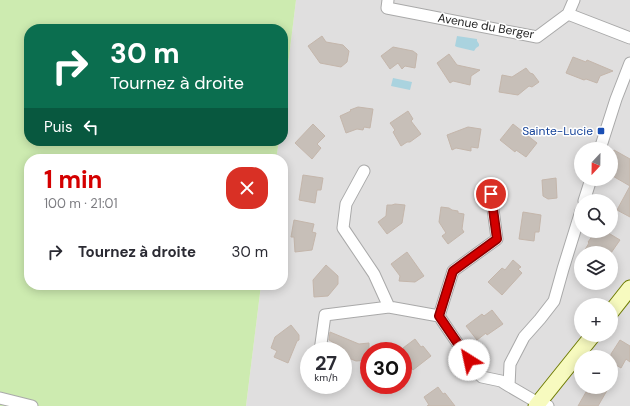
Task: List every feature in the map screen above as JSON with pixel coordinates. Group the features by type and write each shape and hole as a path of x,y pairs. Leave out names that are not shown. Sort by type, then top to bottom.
{"street":[{"name":"Avenue du Berger","path":"388,0 387,8 537,37 568,14"},
{"path":"574,0 568,14 630,38"},
{"path":"602,142 616,99 630,63"},
{"path":"364,171 346,204 343,228 374,274 389,307"},
{"path":"439,316 453,271 497,239 491,194"},
{"path":"509,386 510,364 524,336 554,301 574,234"},
{"path":"618,303 630,288"},
{"path":"321,342 325,315 389,307 439,316 477,372 482,377 501,381 541,405 588,342"},
{"path":"0,398 32,406"}],"shaded area":[{"path":"296,0 630,0 630,406 246,406 260,290 288,290 288,154 277,154 278,146 288,146 288,65"}],"green space":[{"path":"0,0 296,0 288,65 288,24 24,24 24,146 278,146 277,154 24,154 24,290 260,290 246,406 0,406"}],"water":[{"path":"457,36 477,39 479,46 474,51 457,47 455,46"},
{"path":"393,78 412,82 410,90 391,86"}],"building":[{"path":"322,36 326,42 343,45 349,51 347,62 341,67 320,63 308,46"},
{"path":"393,47 413,51 417,54 415,68 405,66 402,69 398,63 390,69 381,56"},
{"path":"449,54 457,65 480,70 471,76 470,85 453,81 450,83 437,63"},
{"path":"573,57 586,62 587,60 613,71 600,76 597,83 586,79 584,80 566,73"},
{"path":"526,68 539,82 532,87 529,86 518,95 499,92 502,75 512,77"},
{"path":"358,107 373,109 370,128 364,127 363,130 357,129 346,133 340,116"},
{"path":"408,111 413,119 411,121 421,134 410,142 407,142 401,146 393,132 395,130 390,123"},
{"path":"313,124 325,136 317,144 321,148 312,159 295,143"},
{"path":"513,124 537,143 526,157 516,150 515,152 500,140"},
{"path":"468,127 481,129 478,148 471,147 471,151 456,148 452,150 447,135"},
{"path":"618,152 630,159 630,186 618,179"},
{"path":"303,175 323,178 321,190 317,190 315,203 299,200"},
{"path":"556,178 557,198 548,199 543,196 542,180"},
{"path":"630,186 630,217 618,211"},
{"path":"387,205 405,205 402,223 387,234 378,222 386,216"},
{"path":"441,207 449,208 458,211 458,213 464,214 462,229 464,232 448,244 442,236 446,233 439,222"},
{"path":"523,212 541,215 539,232 535,232 534,241 519,239"},
{"path":"294,220 314,224 312,232 316,233 312,250 295,252 294,237 291,237"},
{"path":"591,238 617,238 620,240 616,246 587,246"},
{"path":"407,252 424,276 415,282 399,281 400,276 391,264"},
{"path":"513,260 521,267 518,269 522,273 502,295 488,282 502,268 505,270"},
{"path":"326,265 338,276 338,284 328,296 314,297 313,280"},
{"path":"492,310 503,324 487,335 486,333 477,340 466,326 482,314 484,316"},
{"path":"291,325 299,335 299,340 297,341 288,363 274,357 277,351 271,348 275,337"},
{"path":"330,332 360,344 360,361 352,359 352,342 332,342 329,340"},
{"path":"415,339 431,356 413,370 412,342"},
{"path":"620,340 630,346 630,362 626,359 621,368 618,366 618,350 614,350"},
{"path":"438,387 443,394 445,393 455,406 427,406 429,405 424,397"},
{"path":"585,394 605,394 598,406 578,406"}],"place":[{"name":"Sainte-Lucie","path":"601,131"}],"route":[{"path":"469,360 439,316 453,271 497,239 491,194"}]}
